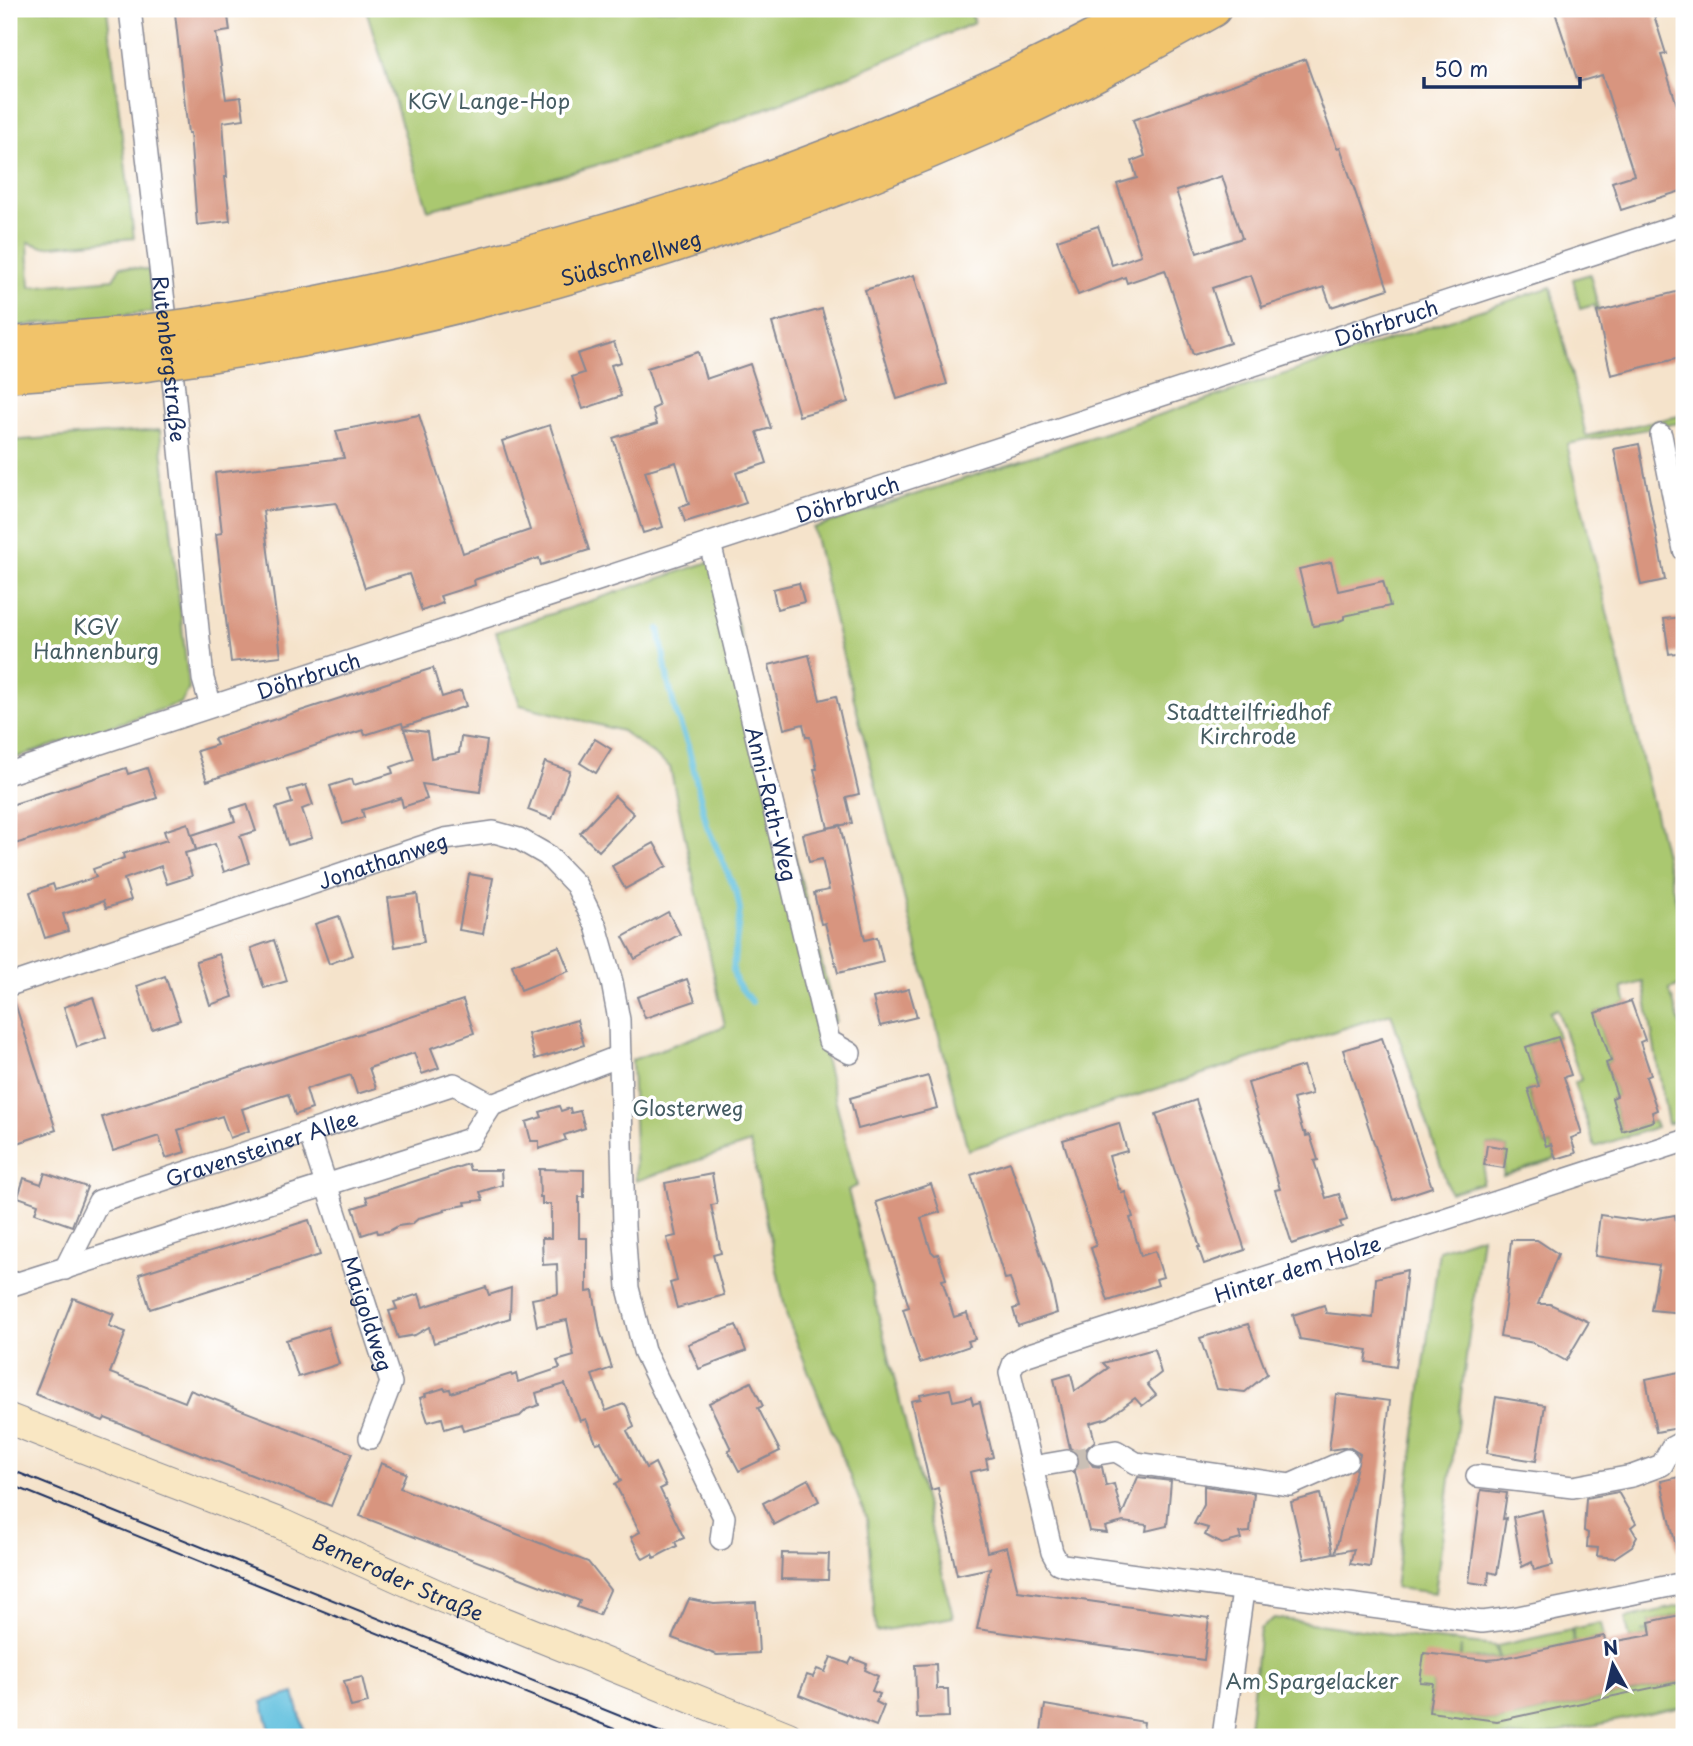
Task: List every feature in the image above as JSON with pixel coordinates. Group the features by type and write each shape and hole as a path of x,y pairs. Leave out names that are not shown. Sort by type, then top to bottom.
{"highway":[{"name":"Südschnellweg","path":"202,340 342,299 459,272 635,223 743,188 855,146 967,99 1147,9"},
{"name":"Südschnellweg","path":"9,374 133,349 202,340 347,331 468,303 645,255 753,218 989,125 1074,84 1213,9"},
{"name":"Südschnellweg","path":"9,345 133,349"}],"main road":[{"name":"Bemeroder Straße","path":"9,1419 281,1524 444,1598 788,1737"}],"street":[{"name":"Rutenbergstraße","path":"130,9 173,380 202,670 211,706"},
{"name":"Döhrbruch","path":"9,773 1684,224"},
{"path":"1661,435 1681,515 1684,550"},
{"name":"Anni-Rath-Weg","path":"710,544 829,1041 850,1053"},
{"name":"Jonathanweg","path":"9,985 445,839 494,832 519,839 547,855 576,885 596,926 612,982 619,1020 620,1056"},
{"path":"9,1286 470,1139 492,1105 620,1056 628,1288 644,1351 724,1517 721,1539"},
{"name":"Gravensteiner Allee","path":"65,1269 99,1201 454,1084 492,1105"},
{"name":"Maigoldweg","path":"309,1132 391,1383 370,1438"},
{"name":"Hinter dem Holze","path":"1684,1141 1020,1358 1014,1362 1010,1374 1052,1552 1063,1566 1482,1622 1684,1583"},
{"path":"1477,1476 1573,1487 1632,1476 1662,1465 1671,1448 1684,1441"},
{"path":"1098,1454 1116,1451 1136,1463 1290,1485 1347,1460"},
{"path":"1032,1467 1067,1461"},
{"path":"1223,1737 1243,1591"}],"green space":[{"path":"9,9 107,9 134,238 43,247 28,242 30,287 113,279 121,266 149,270 153,312 9,327"},
{"name":"KGV Lange-Hop","path":"366,9 970,9 974,23 809,92 673,142 534,183 428,210"},
{"path":"1590,274 1599,312 1594,305 1580,309 1573,279"},
{"name":"Stadtteilfriedhof Kirchrode","path":"1551,287 1586,436 1684,415 1684,422 1567,444 1684,935 1684,984 1669,989 1684,1036 1680,1039 1684,1051 1684,1119 1668,1124 1643,982 1622,988 1627,1003 1595,1013 1611,1061 1606,1063 1617,1096 1612,1098 1622,1131 1654,1121 1657,1127 1595,1147 1574,1083 1581,1080 1557,1009 1550,1012 1558,1037 1526,1047 1539,1086 1528,1090 1546,1146 1551,1144 1556,1159 1503,1176 1507,1148 1488,1145 1482,1183 1450,1193 1391,1013 968,1150 813,528"},
{"name":"KGV Hahnenburg","path":"160,430 189,689 181,703 9,760 9,441"},
{"name":"Glosterweg","path":"721,558 836,1021 817,1026 857,1186 848,1190 953,1617 876,1632 867,1520 787,1317 750,1143 636,1181 632,1060 725,1026 670,767 622,731 520,705 496,632"},
{"path":"1482,1236 1435,1593 1395,1588 1439,1250"},
{"path":"1684,1605 1684,1614 1649,1622 1650,1630 1641,1632 1651,1631 1651,1635 1630,1639 1625,1618"},
{"name":"Am Spargelacker","path":"1274,1618 1496,1646 1499,1659 1461,1658 1461,1647 1460,1657 1433,1683 1429,1712 1497,1721 1684,1681 1684,1707 1536,1737 1248,1737 1260,1629"},
{"path":"1601,1623 1604,1636 1575,1643 1572,1629"},
{"path":"1571,1630 1574,1643 1500,1659 1497,1646"}],"water":[{"path":"294,1693 306,1737 272,1737 262,1702"}],"building":[{"path":"227,9 230,31 216,33 226,99 241,97 244,119 223,122 230,221 197,225 190,133 175,13"},
{"path":"1554,9 1652,9 1666,54 1661,55 1684,127 1684,190 1621,210 1612,182 1634,175 1602,75 1578,82"},
{"path":"1305,59 1337,148 1340,147 1388,289 1331,307 1324,287 1262,307 1251,275 1212,288 1230,343 1193,355 1165,270 1127,283 1125,277 1078,295 1057,240 1098,226 1112,265 1141,255 1117,184 1137,178 1132,161 1145,156 1133,120","holes":["1222,176 1242,238 1197,253 1176,191"]},
{"path":"914,275 947,384 897,399 865,290"},
{"path":"1684,290 1684,357 1611,375 1597,312"},
{"path":"822,309 848,402 799,416 772,323"},
{"path":"614,342 621,362 611,365 621,396 583,409 572,377 584,373 577,354"},
{"path":"698,352 706,379 750,364 771,428 757,432 767,463 736,473 746,503 685,522 680,507 689,504 676,462 645,471 663,527 643,533 613,438 657,424 652,409 659,406 647,368"},
{"path":"419,415 463,553 530,530 502,441 550,425 589,550 541,565 539,558 474,580 475,585 440,596 443,603 422,611 409,574 365,588 336,503 263,511 281,656 231,662 216,534 222,533 215,473 344,458 336,431"},
{"path":"1639,444 1665,580 1641,585 1614,449"},
{"path":"1331,562 1338,591 1383,581 1390,606 1344,616 1344,619 1337,622 1313,626 1299,569"},
{"path":"799,583 804,602 777,609 773,589"},
{"path":"1684,617 1684,652 1669,654 1664,619"},
{"path":"809,655 820,700 836,696 859,794 846,797 852,823 828,828 814,769 817,769 810,737 806,737 803,724 784,729 769,665"},
{"path":"433,668 442,697 461,691 466,706 403,727 402,723 365,735 363,730 207,781 197,751 217,745 214,739"},
{"path":"404,729 427,732 431,758 459,753 461,737 487,741 480,792 422,784 427,799 403,807 401,798 362,810 364,817 343,824 330,786 352,779 354,785 393,773 391,767 414,759"},
{"path":"595,739 611,749 596,773 580,763"},
{"path":"545,762 570,771 552,819 528,810"},
{"path":"126,768 128,774 147,768 157,798 9,846 9,813 13,812 11,805"},
{"path":"306,785 313,805 302,809 312,838 288,845 276,808 292,803 288,790"},
{"path":"615,796 634,814 599,851 580,833"},
{"path":"247,804 256,831 240,836 249,863 224,872 215,844 196,850 192,835 235,821 231,809"},
{"path":"188,823 196,850 185,853 192,876 167,884 161,866 124,879 131,900 106,908 103,901 63,914 68,931 45,938 30,892 53,884 55,890 96,877 93,869 124,858 123,854 167,840 164,831"},
{"path":"840,825 865,940 877,937 883,962 838,973 825,923 821,924 814,893 829,890 822,859 809,862 803,834"},
{"path":"654,843 667,866 625,889 612,866"},
{"path":"469,874 493,878 483,934 459,930"},
{"path":"417,894 424,942 395,947 388,898"},
{"path":"668,912 680,934 635,959 623,937"},
{"path":"339,916 353,955 329,964 315,924"},
{"path":"274,940 287,981 264,988 251,948"},
{"path":"559,946 569,971 521,990 512,965"},
{"path":"219,954 233,997 210,1005 196,961"},
{"path":"165,976 180,1020 152,1029 137,986"},
{"path":"687,979 695,1001 645,1018 637,997"},
{"path":"909,989 917,1017 880,1026 873,998"},
{"path":"13,997 56,1130 9,1146 9,998"},
{"path":"93,997 106,1037 77,1047 64,1007"},
{"path":"463,1000 474,1033 431,1048 439,1068 422,1074 414,1053 369,1068 376,1088 357,1094 351,1075 306,1089 312,1109 295,1115 288,1094 242,1109 249,1131 230,1138 222,1116 178,1130 185,1152 166,1158 159,1136 113,1151 102,1117"},
{"path":"1631,1001 1645,1040 1640,1042 1651,1075 1646,1077 1657,1110 1652,1112 1654,1121 1622,1131 1612,1098 1617,1096 1606,1063 1611,1061 1595,1013"},
{"path":"577,1020 584,1045 535,1059 528,1034"},
{"path":"1558,1037 1571,1075 1564,1077 1582,1134 1571,1138 1576,1153 1556,1159 1551,1144 1546,1146 1528,1089 1539,1086 1526,1047"},
{"path":"1382,1038 1432,1187 1393,1200 1343,1050"},
{"path":"1303,1066 1312,1094 1293,1099 1303,1132 1306,1136 1310,1135 1318,1160 1314,1161 1326,1198 1339,1194 1347,1220 1340,1222 1342,1227 1292,1244 1275,1190 1280,1189 1248,1083"},
{"path":"928,1076 937,1108 858,1129 850,1098"},
{"path":"1196,1100 1245,1250 1204,1264 1156,1114"},
{"path":"559,1106 561,1111 570,1108 571,1113 580,1111 585,1128 564,1135 566,1140 539,1149 539,1141 531,1141 526,1122 542,1117 540,1112"},
{"path":"1119,1123 1127,1151 1109,1156 1119,1189 1122,1193 1125,1192 1133,1217 1130,1218 1141,1256 1155,1251 1163,1277 1156,1279 1158,1285 1108,1301 1091,1248 1096,1246 1063,1140"},
{"path":"1487,1145 1507,1148 1504,1168 1484,1165"},
{"path":"1010,1162 1051,1285 1057,1313 1018,1326 1013,1309 1019,1307 1010,1278 1005,1279 971,1175"},
{"path":"468,1164 470,1170 501,1170 502,1185 480,1192 483,1200 465,1202 466,1205 444,1209 445,1211 419,1218 412,1224 398,1226 389,1231 378,1233 377,1230 362,1235 353,1208 368,1203 366,1197"},
{"path":"539,1169 584,1170 584,1197 579,1197 579,1238 587,1238 587,1292 593,1291 600,1331 612,1368 592,1375 606,1411 625,1404 627,1407 634,1427 627,1431 646,1468 655,1463 666,1486 660,1489 684,1538 675,1542 677,1546 654,1558 652,1554 643,1559 631,1537 640,1532 615,1484 621,1481 601,1442 596,1443 586,1419 580,1421 565,1384 536,1393 539,1405 527,1409 520,1416 463,1431 461,1424 445,1429 442,1418 428,1422 420,1398 444,1388 450,1389 451,1393 511,1374 516,1374 518,1382 560,1368 557,1361 574,1356 567,1320 537,1326 532,1299 558,1294 557,1264 543,1265 542,1238 551,1238 551,1204 542,1204"},
{"path":"45,1173 87,1187 72,1226 35,1213 38,1204 18,1197 24,1178 41,1184"},
{"path":"712,1174 717,1204 711,1205 721,1253 713,1255 724,1295 677,1308 670,1283 677,1281 667,1238 676,1236 665,1183"},
{"path":"931,1184 940,1212 921,1218 931,1251 935,1255 938,1254 946,1279 942,1280 954,1317 967,1313 975,1339 968,1341 970,1346 920,1363 903,1309 909,1307 876,1202"},
{"path":"1600,1215 1642,1221 1675,1215 1684,1270 1684,1313 1651,1310 1659,1265 1595,1256"},
{"path":"309,1220 320,1255 150,1309 139,1274"},
{"path":"1511,1240 1537,1240 1558,1254 1538,1304 1550,1304 1589,1322 1566,1361 1534,1343 1500,1337"},
{"path":"1407,1270 1396,1367 1366,1362 1368,1350 1300,1339 1293,1315 1324,1305 1326,1313 1373,1318 1376,1278"},
{"path":"486,1287 489,1295 511,1288 510,1318 434,1343 429,1327 415,1335 398,1338 389,1311 397,1309 394,1302 419,1294 423,1307"},
{"path":"73,1298 114,1314 109,1326 126,1332 110,1373 185,1402 190,1390 352,1453 331,1506 105,1418 103,1421 35,1394"},
{"path":"1248,1324 1267,1374 1245,1392 1217,1389 1200,1338"},
{"path":"736,1325 746,1351 699,1369 688,1344"},
{"path":"328,1327 339,1364 298,1377 286,1340"},
{"path":"1154,1349 1161,1373 1147,1384 1156,1395 1142,1406 1135,1398 1108,1418 1090,1423 1095,1441 1086,1449 1085,1455 1093,1466 1102,1467 1106,1486 1114,1484 1122,1515 1138,1477 1171,1481 1167,1526 1146,1531 1147,1525 1123,1522 1105,1527 1107,1533 1089,1531 1075,1472 1072,1473 1079,1466 1080,1458 1077,1452 1070,1448 1054,1379 1071,1374 1075,1391 1108,1368 1103,1363"},
{"path":"1684,1371 1684,1427 1656,1432 1646,1379"},
{"path":"751,1382 763,1406 758,1408 780,1451 739,1471 709,1403"},
{"path":"950,1389 953,1401 971,1397 973,1404 980,1402 993,1457 986,1459 988,1468 970,1472 987,1552 1007,1547 1018,1591 1209,1618 1204,1660 977,1629 990,1568 957,1575 938,1488 931,1490 911,1401 921,1399 920,1395"},
{"path":"1336,1394 1390,1401 1370,1567 1350,1564 1354,1549 1335,1553 1360,1454 1349,1447 1329,1450"},
{"path":"1496,1397 1545,1405 1536,1461 1487,1453"},
{"path":"381,1463 406,1473 400,1488 588,1562 610,1590 599,1615 577,1607 580,1601 360,1516"},
{"path":"1684,1476 1684,1551 1677,1551 1661,1481"},
{"path":"808,1479 819,1501 774,1525 763,1503"},
{"path":"1204,1486 1254,1493 1250,1532 1239,1533 1241,1539 1222,1544 1205,1535 1208,1528 1194,1524 1204,1505"},
{"path":"1481,1490 1507,1493 1497,1574 1489,1572 1488,1585 1469,1582"},
{"path":"1618,1492 1636,1523 1631,1527 1637,1537 1632,1546 1614,1558 1597,1556 1598,1548 1587,1547 1588,1533 1584,1531 1586,1498"},
{"path":"1320,1494 1333,1553 1304,1559 1291,1502"},
{"path":"1542,1510 1553,1565 1534,1570 1532,1562 1522,1567 1513,1517"},
{"path":"782,1553 829,1554 828,1580 781,1579"},
{"path":"689,1599 714,1604 756,1602 759,1653 717,1655 672,1638"},
{"path":"1684,1614 1684,1681 1497,1721 1429,1712 1433,1683 1420,1682 1424,1653 1486,1660 1604,1636 1606,1643 1651,1635 1649,1622"},
{"path":"831,1657 849,1664 852,1658 867,1664 865,1670 878,1676 872,1691 880,1694 876,1702 884,1706 876,1726 799,1695 807,1675 813,1677 817,1669 825,1672"},
{"path":"936,1664 937,1689 948,1689 949,1717 917,1718 915,1665"},
{"path":"362,1677 368,1703 351,1707 344,1681"},
{"path":"1045,1705 1144,1722 1142,1737 1040,1737"}],"waterway":[{"path":"659,629 675,710 688,746 707,826 737,894 740,910 733,970 736,982 752,1002"}],"tunnel":[{"path":"1067,1461 1098,1454"}],"tram line":[{"path":"9,1469 672,1737"},
{"path":"9,1484 634,1737"}]}
